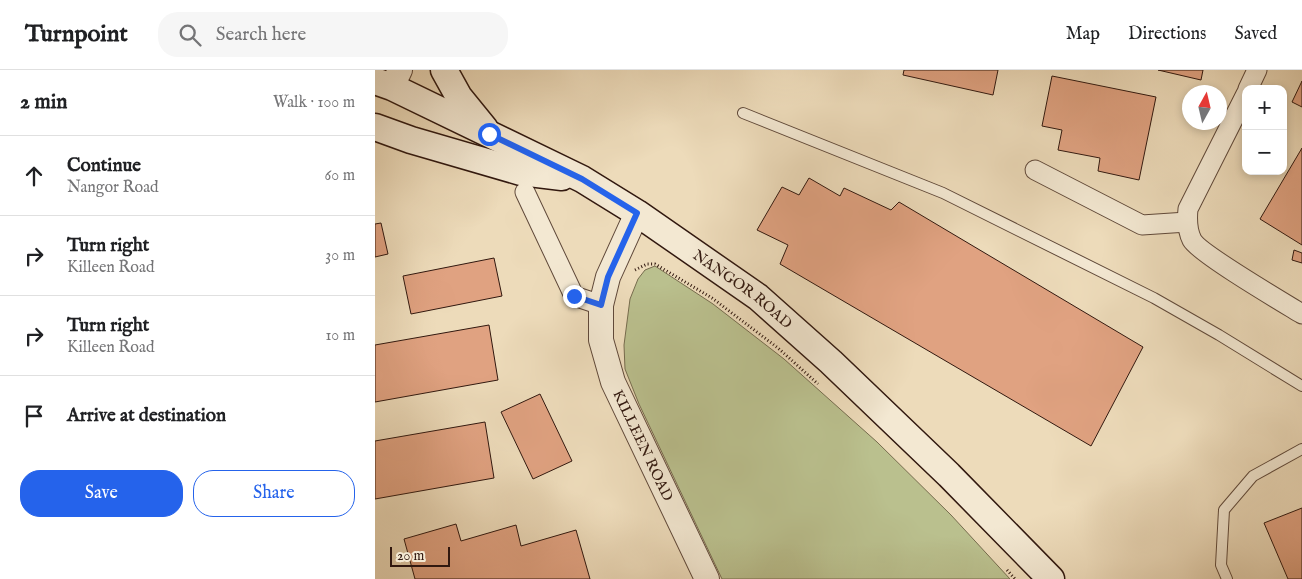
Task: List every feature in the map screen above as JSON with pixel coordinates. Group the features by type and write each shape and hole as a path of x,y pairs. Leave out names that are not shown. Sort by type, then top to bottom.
{"main road":[{"path":"444,70 459,97 489,134"},
{"name":"NANGOR ROAD","path":"389,79 489,134 582,179 637,213 765,304 831,362 949,476 1051,579"},
{"path":"375,127 411,140 521,172 582,179"}],"street":[{"path":"1250,85 1257,70"},
{"path":"1242,102 1188,209 1187,222 1193,241 1211,256 1302,314"},
{"path":"1035,170 1142,225 1187,222"},
{"path":"525,192 574,296 601,305"},
{"name":"KILLEEN ROAD","path":"637,213 608,277 601,305 601,340 613,382 707,579"}],"lane":[{"path":"743,113 943,193 1154,298 1302,386"},
{"path":"1227,579 1221,565 1224,510 1253,476 1302,449"}],"path":[{"path":"632,278 636,269 647,264 655,264 711,298 778,348 820,386"},
{"path":"1005,568 1015,579"}],"green space":[{"path":"655,266 713,304 784,359 877,442 951,515 1010,579 722,579 639,404 625,369 624,345 630,299 638,279 645,270"}],"building":[{"path":"904,70 998,70 993,95 903,75"},
{"path":"1158,70 1203,70 1201,80"},
{"path":"1052,76 1156,97 1139,180 1098,171 1100,158 1058,150 1062,130 1042,126"},
{"path":"1302,81 1302,107 1292,102"},
{"path":"1302,148 1302,245 1260,219"},
{"path":"809,178 840,196 844,188 891,210 899,202 1143,347 1091,446 780,264 788,245 757,230 782,187 799,195"},
{"path":"381,223 388,254 375,257 375,224"},
{"path":"1294,250 1302,253 1302,263 1292,260"},
{"path":"494,258 502,296 411,314 403,276"},
{"path":"489,325 498,380 375,402 375,345"},
{"path":"540,394 572,461 533,479 501,412"},
{"path":"485,422 494,478 375,499 375,441"},
{"path":"1302,508 1302,579 1288,579 1264,523"},
{"path":"456,524 461,541 516,525 521,546 576,530 590,579 415,579 404,539"}],"route":[{"path":"489,134 582,179 637,213 608,277 601,305 574,296"}]}
